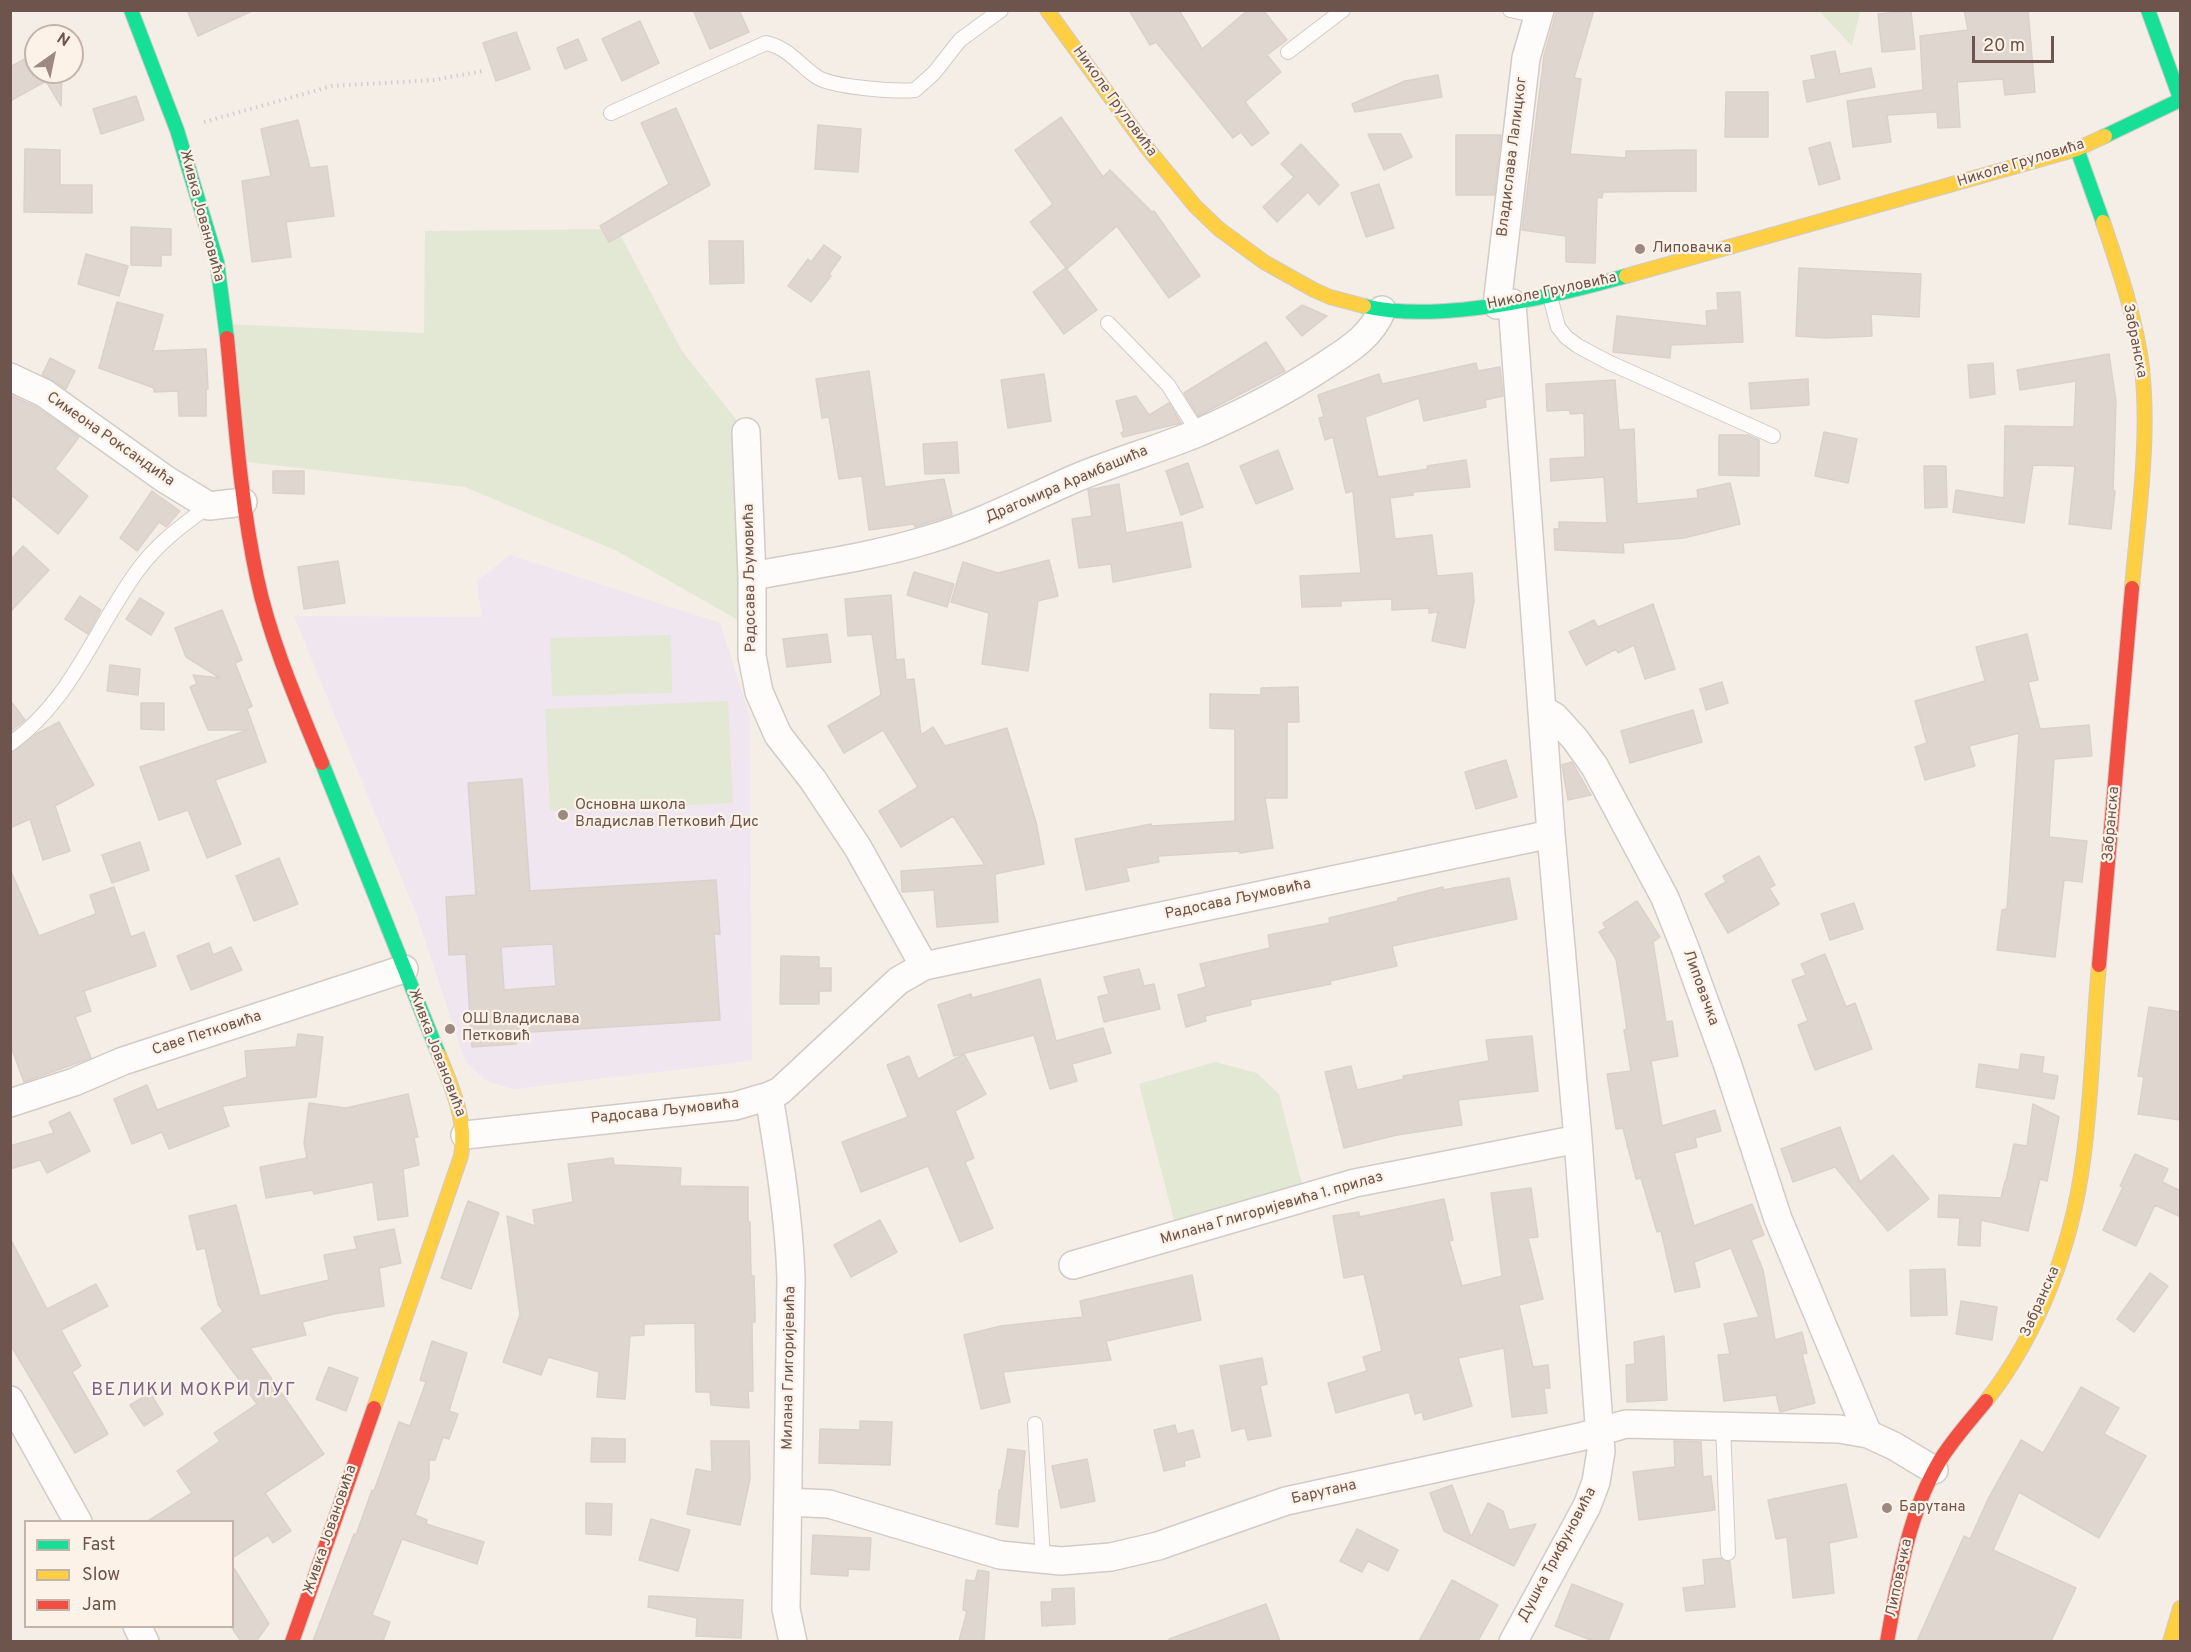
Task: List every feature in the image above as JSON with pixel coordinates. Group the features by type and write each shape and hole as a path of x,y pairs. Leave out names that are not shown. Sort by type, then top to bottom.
{"main road":[{"name":"Живка Јовановића","path":"131,10 177,130 217,262 226,324 243,502 257,579 281,657 456,1099 465,1135 452,1186 292,1641"},
{"name":"Николе Груловића","path":"1047,10 1154,157 1195,206 1219,229 1263,262 1314,290 1330,297 1382,310 1437,312 1550,296 1815,224 2077,149 2181,99"},
{"path":"2148,10 2181,99"},
{"name":"Забранска","path":"1934,1470 1965,1424 2006,1374 2032,1326 2056,1269 2071,1221 2088,1131 2096,996 2143,450 2145,402 2140,356 2128,305 2077,149"},
{"name":"Липовачка","path":"1887,1641 1915,1512 1934,1470"},
{"path":"2170,1641 2181,1608"}],"street":[{"name":"Владислава Лалицког","path":"1504,304 1526,58 1539,13"},
{"path":"1504,304 1542,709"},
{"name":"Драгомира Арамбашића","path":"752,576 852,558 929,539 1002,513 1078,477 1198,432 1255,407 1336,357 1368,334 1382,310"},
{"name":"Симеона Роксандића","path":"10,377 51,398 165,479 209,506"},
{"name":"Радосава Љумовића","path":"746,432 752,576 752,656 759,692 778,735 813,780 858,848 924,966"},
{"path":"209,506 243,502"},
{"name":"Душка Трифуновића","path":"1513,1641 1587,1506 1600,1464 1600,1432 1578,1138 1542,709"},
{"name":"Липовачка","path":"1542,709 1555,717 1575,739 1595,767 1665,898 1727,1063 1746,1127 1778,1219 1868,1434"},
{"name":"Радосава Љумовића","path":"465,1135 735,1106 769,1096 780,1090 898,981 924,966 1551,834"},
{"name":"Саве Петковића","path":"10,1102 74,1082 123,1061 404,969"},
{"name":"Милана Глигоријевића","path":"769,1096 790,1234 786,1610 793,1641"},
{"name":"Милана Глигоријевића 1. прилаз","path":"1073,1266 1355,1183 1578,1138"},
{"path":"10,1400 77,1520"},
{"name":"Барутана","path":"788,1502 829,1504 1000,1555 1043,1560 1111,1557 1158,1546 1286,1501 1600,1432 1626,1424 1839,1429 1868,1434"},
{"path":"1868,1434 1894,1446 1934,1470"}],"lane":[{"path":"611,113 766,44 778,46 828,83 915,90 934,73 960,40 1001,10"},
{"path":"1288,52 1343,10"},
{"path":"1510,10 1539,13"},
{"path":"1550,296 1558,327 1578,346 1608,362 1773,436"},
{"path":"1108,323 1168,385 1198,432"},
{"path":"10,744 43,717 67,687 138,570 164,540 209,506"},
{"path":"1035,1424 1043,1560"},
{"path":"1722,1425 1728,1553"}],"path":[{"path":"177,130 332,86 434,80 483,71"}],"shaded area":[{"name":"Основна школа Владислав Петковић Дис","path":"510,555 720,623 750,717 752,1061 513,1089 485,1080 465,1061 416,913 294,616 482,617 477,581"}],"green space":[{"path":"1819,11 1860,11 1852,46"},
{"path":"617,229 682,351 746,432 752,628 617,551 465,487 238,461 226,324 424,333 425,231"},
{"path":"671,635 672,693 552,696 550,638"},
{"path":"728,701 733,803 550,811 545,709"},
{"path":"1215,1062 1257,1073 1279,1094 1306,1200 1177,1232 1139,1084"}],"building":[{"path":"187,10 254,10 198,36"},
{"path":"693,10 739,10 749,32 710,49"},
{"path":"1129,10 1179,10 1202,49 1248,10 1263,10 1287,40 1267,55 1281,72 1245,102 1269,133 1252,146 1241,132 1233,138 1156,42 1150,45"},
{"path":"1557,10 1594,10 1574,78 1581,79 1570,154 1626,158 1626,151 1696,150 1696,191 1603,192 1602,198 1597,197 1595,263 1566,262 1566,236 1522,230 1544,56"},
{"path":"1964,10 2028,10 2035,92 2005,95 2003,79 1957,82 1960,127 1938,128 1937,112 1887,115 1891,142 1853,147 1847,101 1923,90 1920,36 1968,30"},
{"path":"1911,11 1915,49 1882,52 1878,14"},
{"path":"640,21 659,63 622,81 602,39"},
{"path":"516,32 530,69 496,81 483,43"},
{"path":"578,39 587,60 565,69 557,48"},
{"path":"1835,51 1840,74 1871,68 1875,87 1807,102 1803,81 1816,79 1811,56"},
{"path":"24,59 24,84 41,84 10,101 10,67"},
{"path":"1438,75 1442,97 1355,112 1352,104 1405,81"},
{"path":"48,84 62,84 61,106"},
{"path":"1726,92 1768,92 1768,137 1725,137"},
{"path":"136,96 144,120 101,134 93,109"},
{"path":"676,108 710,185 609,242 600,226 669,184 641,123"},
{"path":"1061,117 1103,177 1110,170 1152,212 1154,211 1200,276 1169,298 1117,226 1067,269 1030,222 1053,204 1015,150"},
{"path":"298,120 310,168 327,166 334,216 286,222 291,257 252,262 242,181 271,176 261,129"},
{"path":"818,125 861,129 858,172 815,169"},
{"path":"1368,134 1401,134 1412,157 1384,170"},
{"path":"1456,135 1501,135 1494,195 1456,195"},
{"path":"1830,142 1840,179 1819,185 1809,148"},
{"path":"1301,144 1339,185 1319,205 1308,192 1277,222 1263,207 1294,177 1281,164"},
{"path":"25,149 60,150 60,185 92,185 92,213 24,212"},
{"path":"1379,184 1394,228 1366,237 1351,193"},
{"path":"131,227 171,229 171,255 161,255 161,266 131,265"},
{"path":"709,241 743,241 744,283 710,284"},
{"path":"824,245 841,257 829,274 831,276 811,302 788,286 808,259 811,262"},
{"path":"86,254 128,266 119,296 78,284"},
{"path":"1066,268 1097,310 1064,334 1033,292"},
{"path":"1799,268 1921,274 1919,317 1871,314 1872,336 1825,338 1796,336"},
{"path":"1740,292 1743,342 1671,345 1670,358 1613,352 1617,316 1707,326 1706,311 1718,310 1717,293"},
{"path":"117,302 163,315 153,351 206,349 208,389 206,389 206,416 179,416 178,391 154,392 154,388 99,368"},
{"path":"1302,305 1327,316 1302,336 1286,317"},
{"path":"1266,342 1285,371 1198,416 1184,393"},
{"path":"2109,354 2116,401 2113,490 2115,491 2111,529 2069,524 2075,467 2073,466 2033,465 2024,523 1953,512 1956,490 2004,498 2005,426 2074,427 2076,381 2020,390 2017,370"},
{"path":"50,358 75,371 66,389 42,375"},
{"path":"1476,363 1478,371 1500,367 1503,396 1485,400 1486,407 1424,421 1419,398 1365,417 1378,477 1466,460 1470,487 1413,492 1413,495 1390,498 1395,539 1432,535 1437,576 1472,573 1474,601 1465,648 1432,641 1438,612 1429,613 1429,608 1392,610 1392,599 1341,601 1341,606 1302,607 1300,576 1361,573 1353,491 1346,493 1333,437 1325,440 1319,418 1324,417 1318,395 1379,374 1382,384"},
{"path":"1993,363 1995,394 1970,398 1968,365"},
{"path":"869,371 885,487 944,479 952,515 915,527 914,524 869,530 862,476 839,479 829,417 822,418 816,379"},
{"path":"1044,374 1051,421 1008,428 1001,380"},
{"path":"1808,379 1809,405 1751,409 1749,383"},
{"path":"1615,380 1619,430 1634,429 1637,504 1698,498 1697,490 1730,483 1740,524 1684,538 1623,543 1624,553 1555,550 1554,529 1559,529 1559,522 1607,523 1604,477 1551,481 1550,459 1585,457 1584,413 1570,414 1570,410 1547,411 1546,384"},
{"path":"10,395 36,407 79,437 55,469 88,496 58,534 10,494"},
{"path":"1136,396 1149,415 1169,403 1181,423 1123,437 1121,433 1124,431 1116,401"},
{"path":"1824,432 1857,439 1848,483 1815,476"},
{"path":"1719,435 1748,435 1759,440 1759,476 1719,475"},
{"path":"957,442 959,473 925,474 923,444"},
{"path":"1278,450 1293,489 1256,504 1240,466"},
{"path":"1188,463 1203,507 1181,515 1166,471"},
{"path":"1924,466 1946,466 1947,507 1925,508"},
{"path":"273,471 304,471 304,494 273,493"},
{"path":"1119,484 1126,533 1182,522 1191,567 1113,582 1111,564 1079,568 1072,519 1092,516 1088,490"},
{"path":"152,491 180,511 166,527 159,522 137,551 120,538"},
{"path":"23,546 49,570 10,612 10,560"},
{"path":"1049,560 1058,596 1038,601 1028,671 982,664 989,613 951,602 963,562 998,573"},
{"path":"338,561 345,603 304,609 298,567"},
{"path":"914,572 954,584 947,607 907,595"},
{"path":"891,595 896,660 904,659 906,680 914,679 921,735 933,727 945,746 1007,728 1036,822 1044,864 995,874 998,922 937,927 934,890 902,892 901,871 985,865 953,816 901,847 879,811 918,787 883,730 844,753 828,726 881,695 872,634 848,636 845,599"},
{"path":"80,596 101,610 88,634 65,619"},
{"path":"140,598 164,613 151,635 126,619"},
{"path":"1653,604 1675,669 1645,679 1634,645 1618,653 1616,649 1586,665 1569,632 1594,620 1598,627"},
{"path":"222,610 242,660 235,663 252,706 247,709 266,762 215,780 241,844 207,858 188,810 159,820 140,767 248,730 208,730 190,687 197,684 193,675 220,678 186,657 175,628"},
{"path":"827,634 831,662 787,667 783,639"},
{"path":"2027,634 2038,680 2028,682 2040,729 2089,725 2092,756 2054,759 2049,837 2087,841 2082,882 2064,880 2055,957 1997,950 2002,910 2007,909 2019,733 1969,746 1975,766 1925,780 1915,747 1927,743 1915,701 1985,681 1976,647"},
{"path":"110,665 140,669 138,695 107,691"},
{"path":"1722,682 1728,703 1706,710 1700,689"},
{"path":"1298,687 1299,722 1287,722 1287,798 1265,798 1273,848 1240,853 1239,851 1158,856 1159,862 1126,868 1129,881 1086,890 1075,839 1151,824 1152,826 1235,821 1235,729 1210,728 1210,694 1261,695 1261,688"},
{"path":"10,700 25,720 10,732"},
{"path":"141,703 164,703 164,730 141,729"},
{"path":"1693,710 1702,742 1630,763 1621,731"},
{"path":"59,722 94,785 55,806 70,851 43,860 30,819 10,828 10,753 36,734"},
{"path":"1506,760 1517,797 1476,809 1465,772"},
{"path":"1572,762 1591,795 1568,800 1562,765"},
{"path":"522,779 530,891 716,880 720,934 714,934 720,1020 515,1033 516,1044 472,1047 466,954 449,955 446,897 476,895 468,783","holes":["553,944 556,986 504,990 501,947"]},
{"path":"140,842 149,870 112,883 102,855"},
{"path":"1759,856 1775,885 1769,888 1779,904 1728,933 1705,894 1726,882 1723,876"},
{"path":"279,858 298,904 254,921 236,876"},
{"path":"10,869 39,936 96,914 90,895 114,887 131,937 144,932 156,966 84,991 91,1011 75,1017 91,1058 24,1082 10,1044"},
{"path":"1509,878 1517,919 1392,946 1397,966 1330,981 1331,984 1250,1000 1251,1005 1205,1016 1206,1021 1186,1027 1178,995 1206,987 1200,964 1270,948 1268,935 1330,923 1329,918 1398,901 1398,898 1443,887 1443,890"},
{"path":"1637,901 1660,937 1653,942 1666,1022 1672,1021 1678,1056 1651,1061 1662,1126 1715,1110 1721,1131 1695,1138 1697,1147 1674,1153 1694,1226 1752,1204 1764,1235 1751,1240 1763,1270 1775,1340 1802,1332 1807,1353 1802,1354 1815,1403 1780,1412 1776,1395 1724,1401 1718,1355 1730,1354 1724,1324 1759,1317 1731,1248 1694,1262 1700,1287 1675,1292 1661,1231 1657,1232 1641,1178 1636,1179 1623,1128 1616,1129 1607,1074 1631,1071 1616,959 1599,932 1606,928 1603,923"},
{"path":"1854,903 1863,929 1830,940 1821,914"},
{"path":"209,943 213,955 231,947 242,970 191,990 177,956"},
{"path":"1825,954 1846,1007 1855,1003 1872,1049 1815,1070 1798,1025 1808,1021 1792,980 1806,975 1801,964"},
{"path":"781,956 819,957 819,968 831,968 831,991 819,991 819,1004 780,1004"},
{"path":"1139,969 1144,986 1154,984 1160,1009 1104,1022 1098,997 1109,994 1104,977"},
{"path":"1040,979 1056,1041 1103,1028 1111,1053 1072,1064 1077,1081 1050,1089 1034,1035 954,1056 938,1005 971,994 972,998"},
{"path":"2149,1007 2181,1012 2181,1120 2138,1114 2144,1077 2138,1076"},
{"path":"298,1034 323,1037 316,1097 222,1106 229,1126 169,1149 162,1132 132,1144 114,1099 147,1085 157,1110 247,1077 245,1051 296,1047"},
{"path":"1532,1036 1538,1091 1458,1100 1462,1125 1397,1135 1344,1148 1325,1072 1351,1066 1357,1090 1404,1079 1403,1076 1489,1061 1486,1040"},
{"path":"964,1054 986,1094 955,1111 974,1158 965,1162 993,1228 960,1242 928,1166 861,1192 842,1142 908,1117 887,1065 909,1056 918,1079"},
{"path":"2021,1054 2044,1057 2042,1073 2058,1076 2054,1099 1976,1087 1979,1064 2019,1070"},
{"path":"408,1094 418,1137 414,1137 419,1165 403,1169 408,1216 378,1220 373,1182 314,1194 313,1190 266,1198 260,1167 307,1158 304,1143 309,1103 346,1108"},
{"path":"2033,1104 2059,1117 2047,1181 2040,1179 2028,1231 1981,1220 1980,1246 1958,1245 1960,1218 1938,1217 1939,1195 2001,1198 2014,1144 2027,1146"},
{"path":"70,1112 90,1151 47,1173 40,1160 10,1169 10,1146 54,1133 49,1122"},
{"path":"1840,1127 1860,1182 1893,1155 1929,1199 1888,1231 1835,1167 1793,1182 1781,1149"},
{"path":"2135,1154 2168,1169 2162,1182 2181,1191 2181,1217 2155,1205 2136,1246 2103,1230"},
{"path":"613,1158 614,1165 681,1168 680,1186 748,1187 751,1276 754,1276 755,1312 755,1322 752,1322 753,1391 748,1391 749,1408 711,1405 710,1392 696,1392 695,1323 644,1324 644,1335 630,1336 625,1399 597,1397 599,1372 548,1357 541,1375 503,1362 520,1315 507,1216 535,1226 533,1210 573,1202 568,1164"},
{"path":"1531,1188 1538,1237 1528,1238 1543,1299 1519,1305 1533,1367 1548,1365 1550,1388 1544,1388 1547,1413 1512,1417 1504,1348 1458,1358 1472,1406 1424,1420 1422,1412 1415,1414 1409,1392 1336,1413 1328,1383 1367,1371 1363,1357 1382,1351 1364,1274 1344,1278 1333,1216 1359,1212 1359,1217 1444,1199 1453,1240 1449,1241 1462,1286 1502,1276 1491,1193"},
{"path":"468,1201 499,1213 471,1289 441,1278"},
{"path":"236,1205 260,1296 329,1280 324,1255 357,1249 354,1237 394,1229 401,1263 379,1268 384,1306 302,1322 306,1335 250,1348 324,1454 265,1493 291,1531 273,1543 268,1535 234,1557 234,1520 150,1520 192,1493 177,1471 220,1441 214,1433 257,1404 201,1328 223,1311 218,1304 205,1248 197,1250 189,1216"},
{"path":"880,1220 897,1252 851,1277 834,1245"},
{"path":"10,1238 47,1309 96,1284 108,1306 61,1330 81,1366 72,1372 108,1434 75,1453 10,1344"},
{"path":"1945,1269 1947,1315 1911,1316 1910,1270"},
{"path":"2150,1273 2168,1286 2134,1332 2117,1319"},
{"path":"1192,1275 1201,1320 1106,1341 1111,1360 1003,1372 1010,1402 981,1409 964,1335 1001,1326 1083,1317 1080,1301"},
{"path":"1961,1301 1997,1307 1992,1340 1956,1334"},
{"path":"1664,1336 1667,1400 1627,1402 1626,1365 1635,1364 1634,1342"},
{"path":"432,1341 467,1353 449,1411 458,1414 449,1439 443,1437 435,1460 429,1460 429,1478 415,1515 427,1520 426,1524 484,1542 477,1564 402,1539 372,1615 390,1622 383,1641 313,1641 354,1534 356,1535 372,1490 374,1491 399,1422 410,1426 426,1382 420,1380"},
{"path":"1262,1358 1267,1384 1260,1386 1271,1436 1248,1440 1245,1428 1232,1431 1220,1366"},
{"path":"329,1367 358,1378 346,1411 316,1399"},
{"path":"2081,1387 2119,1408 2104,1434 2146,1456 2099,1538 2019,1492 1993,1550 2076,1588 2051,1641 1917,1641 1964,1536 1970,1539 1989,1497 2021,1440 2043,1453"},
{"path":"150,1393 163,1414 144,1426 130,1405"},
{"path":"860,1421 892,1422 890,1465 819,1463 820,1429 860,1430"},
{"path":"1175,1425 1177,1434 1193,1430 1200,1457 1184,1461 1185,1466 1164,1471 1154,1430"},
{"path":"592,1438 625,1439 625,1462 591,1462"},
{"path":"711,1441 749,1441 750,1479 740,1525 687,1514 696,1469 712,1472"},
{"path":"1674,1441 1701,1442 1703,1477 1711,1476 1715,1510 1639,1520 1633,1472 1675,1467"},
{"path":"1008,1449 1025,1451 1018,1527 996,1524 999,1490 1001,1490"},
{"path":"1087,1459 1095,1501 1061,1508 1052,1466"},
{"path":"1846,1484 1857,1537 1829,1543 1834,1593 1793,1598 1787,1537 1776,1539 1768,1500"},
{"path":"1452,1485 1471,1537 1488,1503 1503,1511 1509,1530 1536,1524 1514,1566 1444,1531 1430,1493"},
{"path":"586,1503 612,1504 611,1535 586,1534"},
{"path":"651,1519 690,1530 678,1571 639,1560"},
{"path":"1357,1529 1398,1550 1388,1571 1368,1561 1362,1572 1340,1561"},
{"path":"813,1535 871,1538 869,1570 848,1569 848,1576 811,1574"},
{"path":"1721,1558 1730,1562 1735,1607 1686,1611 1683,1588 1705,1585 1703,1560"},
{"path":"234,1568 269,1624 256,1641 241,1641 232,1628 234,1628"},
{"path":"978,1570 989,1572 984,1641 959,1641 967,1611 963,1610 966,1580 975,1581"},
{"path":"1452,1580 1498,1605 1478,1641 1419,1641"},
{"path":"1572,1584 1623,1604 1608,1641 1593,1641 1555,1626"},
{"path":"1074,1588 1075,1624 1042,1626 1041,1602 1052,1602 1052,1589"},
{"path":"649,1596 743,1600 741,1638 696,1636 697,1618 648,1607"},
{"path":"1266,1604 1280,1641 1170,1641 1169,1639"}],"traffic: fast":[{"path":"131,10 177,130 217,262 227,338"},
{"path":"2148,10 2180,98"},
{"path":"2105,136 2180,100"},
{"path":"2077,149 2103,222"},
{"path":"1364,306 1394,311 1426,312 1495,306 1626,276"},
{"path":"322,763 439,1055"}],"traffic: slow":[{"path":"1047,10 1148,149 1195,206 1219,229 1264,262 1314,290 1364,306"},
{"path":"1626,276 2077,149 2105,136"},
{"path":"2103,222 2131,312 2142,368 2144,451 2132,588"},
{"path":"1986,1401 2005,1375 2037,1318 2071,1225 2086,1137 2099,965"},
{"path":"374,1408 461,1156 460,1117 439,1055"},
{"path":"2170,1642 2180,1608"}],"traffic: jam":[{"path":"227,338 242,488 257,578 277,648 322,763"},
{"path":"2099,965 2132,588"},
{"path":"1887,1642 1905,1550 1928,1483 1955,1438 1986,1401"},
{"path":"292,1642 374,1408"}],"place":[{"name":"Липовачка","path":"1640,249"},
{"name":"Основна школа Владислав Петковић Дис","path":"563,815"},
{"name":"ОШ Владислава Петковић","path":"450,1029"},
{"name":"Барутана","path":"1887,1508"}],"district":[{"name":"ВЕЛИКИ МОКРИ ЛУГ","path":"194,1391"}]}
